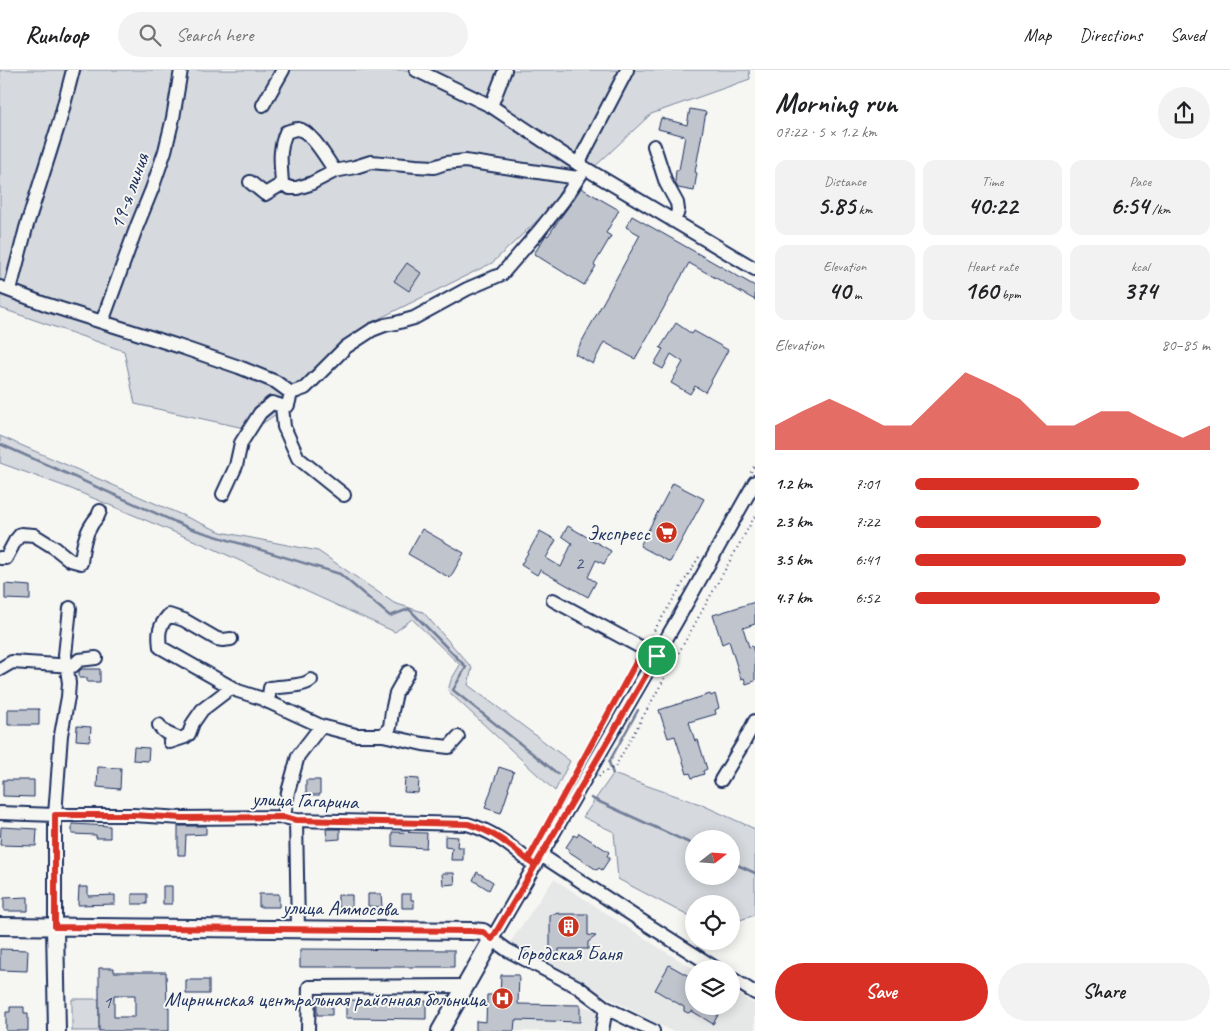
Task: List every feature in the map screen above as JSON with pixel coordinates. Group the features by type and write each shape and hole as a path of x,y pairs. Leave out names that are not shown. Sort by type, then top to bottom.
{"main road":[{"name":"улица Аммосова","path":"0,926 471,931 483,932 492,939"},
{"path":"55,927 57,1031"},
{"path":"440,1031 492,939"}],"street":[{"path":"73,70 60,120 5,289 45,304 239,367 276,382 291,393"},
{"name":"19-я линия","path":"102,322 165,151 181,70"},
{"path":"263,104 283,70"},
{"path":"416,70 491,106 580,170 755,269"},
{"path":"491,106 505,70"},
{"path":"291,393 304,388 346,347 372,330 414,318 466,289 502,274 540,231 563,201 580,170 627,70"},
{"path":"282,184 280,154 282,141 286,132 297,129 306,132 334,171"},
{"path":"654,146 666,183 678,210 673,221"},
{"path":"282,184 290,188 297,188 310,184 334,171 371,162 434,167 446,163 465,161 580,170"},
{"path":"250,182 265,194 282,184"},
{"path":"223,494 236,466 242,443 260,413 272,403 282,406 288,405 291,393"},
{"path":"282,406 284,427 298,458 344,495"},
{"path":"492,939 657,656 755,482"},
{"path":"0,558 6,558 21,534 27,534 34,535 70,560 81,563 83,544 92,523 98,518 100,511"},
{"path":"554,600 657,656"},
{"path":"55,927 55,815 62,736 68,697 69,683 65,655 70,608"},
{"path":"231,639 217,639 184,620 169,615 161,624 159,639 160,647 238,691 268,702 321,726 356,735 383,735 423,744 449,747 458,737"},
{"path":"0,669 12,662 73,666 79,660 96,658"},
{"path":"383,735 390,727 396,693 408,672"},
{"path":"268,702 270,688 299,685 308,683 311,680"},
{"path":"159,725 174,740 185,737 189,734 193,723 202,710 232,687"},
{"path":"721,780 755,721"},
{"path":"298,929 288,792 298,756 321,726"},
{"name":"улица Гагарина","path":"0,813 468,824 493,834 538,860 634,916 703,960"},
{"name":"улица Аммосова","path":"492,939 507,950 578,987 606,1008 653,1031"},
{"path":"740,984 755,993"},
{"path":"308,1031 309,987 466,986"},
{"path":"602,1031 606,1008"}],"path":[{"path":"602,773 615,767 755,516"},
{"path":"586,754 644,648"}],"shaded area":[{"path":"0,70 749,70 750,79 651,114 492,263 370,323 316,387 253,430 135,404 124,351 0,308"},
{"path":"0,436 221,532 318,551 394,603 423,612 472,668 468,685 570,761 555,791 448,691 451,680 460,665 412,619 395,632 212,548 69,488 0,463"},
{"path":"613,774 700,804 755,829 755,915 740,920 740,895 685,895 685,914 618,879 614,832 583,817"},
{"path":"554,879 685,964 685,1015 740,1015 740,995 755,1004 755,1031 671,1031 509,944"},
{"name":"Мирнинская центральная районная больница","path":"501,975 519,975 518,1004 580,1005 611,1016 603,1031 476,1031 476,1021 486,1021 487,995 500,995"},
{"path":"72,999 99,999 99,1031 72,1031"}],"building":[{"path":"690,109 706,112 695,172 697,173 694,191 678,188 675,182 676,170 679,170 685,136 658,129 661,118 687,125"},
{"path":"581,188 619,210 606,233 611,236 584,285 534,254"},
{"path":"632,216 755,286 755,300 689,263 635,359 604,342 593,364 575,354 640,235 626,227"},
{"path":"407,263 421,273 409,291 394,281"},
{"path":"676,323 692,334 694,331 728,350 705,392 695,386 690,394 671,383 683,362 671,354 663,369 654,364 663,349 660,348"},
{"path":"673,483 704,499 670,562 640,546"},
{"path":"568,526 611,551 604,564 596,560 588,577 596,582 588,597 540,570 537,575 521,565 540,531 556,540 546,558 561,567 572,543 562,536"},
{"path":"422,529 464,553 450,578 408,554"},
{"path":"5,584 30,586 30,600 5,599"},
{"path":"755,602 755,624 743,628 749,647 752,646 755,656 755,681 746,684 744,678 741,679 729,641 722,644 713,615"},
{"path":"82,669 100,669 100,682 87,682 87,678 79,678 79,671"},
{"path":"710,694 711,696 715,694 719,708 715,710 716,714 689,722 695,741 698,740 707,769 703,771 704,774 692,778 690,773 687,774 675,736 668,738 659,710"},
{"path":"8,709 39,709 39,725 8,725"},
{"path":"77,726 91,727 90,741 76,740"},
{"path":"134,747 149,748 148,761 133,760"},
{"path":"98,767 121,768 120,789 97,787"},
{"path":"499,767 514,772 501,813 485,808"},
{"path":"405,778 419,779 418,793 404,792"},
{"path":"3,780 34,780 34,797 3,796"},
{"path":"306,780 320,780 320,795 306,795"},
{"path":"72,824 110,826 110,838 96,838 96,835 72,834"},
{"path":"178,826 206,826 206,834 186,835 185,855 178,855"},
{"path":"1,827 37,829 36,846 0,845"},
{"path":"326,829 340,829 340,839 327,840"},
{"path":"392,832 427,833 426,848 392,846"},
{"path":"579,833 609,852 607,856 610,858 602,870 599,868 597,870 568,851 569,849 566,847 574,835 577,837"},
{"path":"445,836 458,837 457,847 463,847 463,860 451,860 452,848 445,847"},
{"path":"477,872 493,882 489,890 473,880"},
{"path":"442,873 454,873 455,884 443,885"},
{"path":"163,886 172,886 172,904 163,904"},
{"path":"79,887 88,887 88,896 115,895 115,904 78,905"},
{"path":"132,894 147,894 147,904 132,904"},
{"path":"259,894 279,894 279,907 259,907"},
{"path":"368,894 381,894 382,907 368,906"},
{"path":"402,894 411,894 411,900 414,900 414,908 402,908"},
{"path":"338,895 352,895 352,907 338,907"},
{"path":"28,897 28,911 4,911 4,898"},
{"name":"Городская Баня","path":"559,913 588,914 588,935 596,936 588,942 588,949 559,949 559,957 550,948 550,915"},
{"path":"0,949 28,950 27,971 0,970"},
{"path":"300,949 454,950 454,967 300,967"},
{"path":"669,965 685,974 685,1012 684,1007 655,990"},
{"path":"99,968 114,968 114,972 166,972 169,1031 99,1031","holes":["114,995 135,995 135,1017 114,1017"]},
{"name":"Мирнинская центральная районная больница","path":"501,975 519,975 518,1004 580,1005 580,1022 515,1020 514,1031 476,1031 476,1021 486,1022 487,995 500,995"},
{"path":"186,980 209,980 209,994 186,994"},
{"path":"346,1000 426,1001 426,1019 346,1018"},
{"path":"317,1001 332,1001 332,1015 317,1015"},
{"path":"10,1007 24,1007 24,1013 28,1013 28,1031 6,1031 6,1012 10,1012"},
{"path":"698,1015 718,1015 713,1024"}],"waterway":[{"path":"0,444 189,528 340,574 390,616 409,609 466,667 453,690 558,774"},
{"path":"613,774 609,762 638,710"},
{"path":"591,798 685,841"},
{"path":"740,866 755,873"}],"place":[{"name":"Экспресс","path":"666,533"},
{"name":"Городская Баня","path":"569,926"},
{"name":"Мирнинская центральная районная больница","path":"502,999"}],"route":[{"path":"657,656 535,866 493,834 468,824 296,820 284,817 182,818 133,815 55,815 55,927 471,931 483,932 492,939 535,866 528,860 644,648 657,656"}]}
